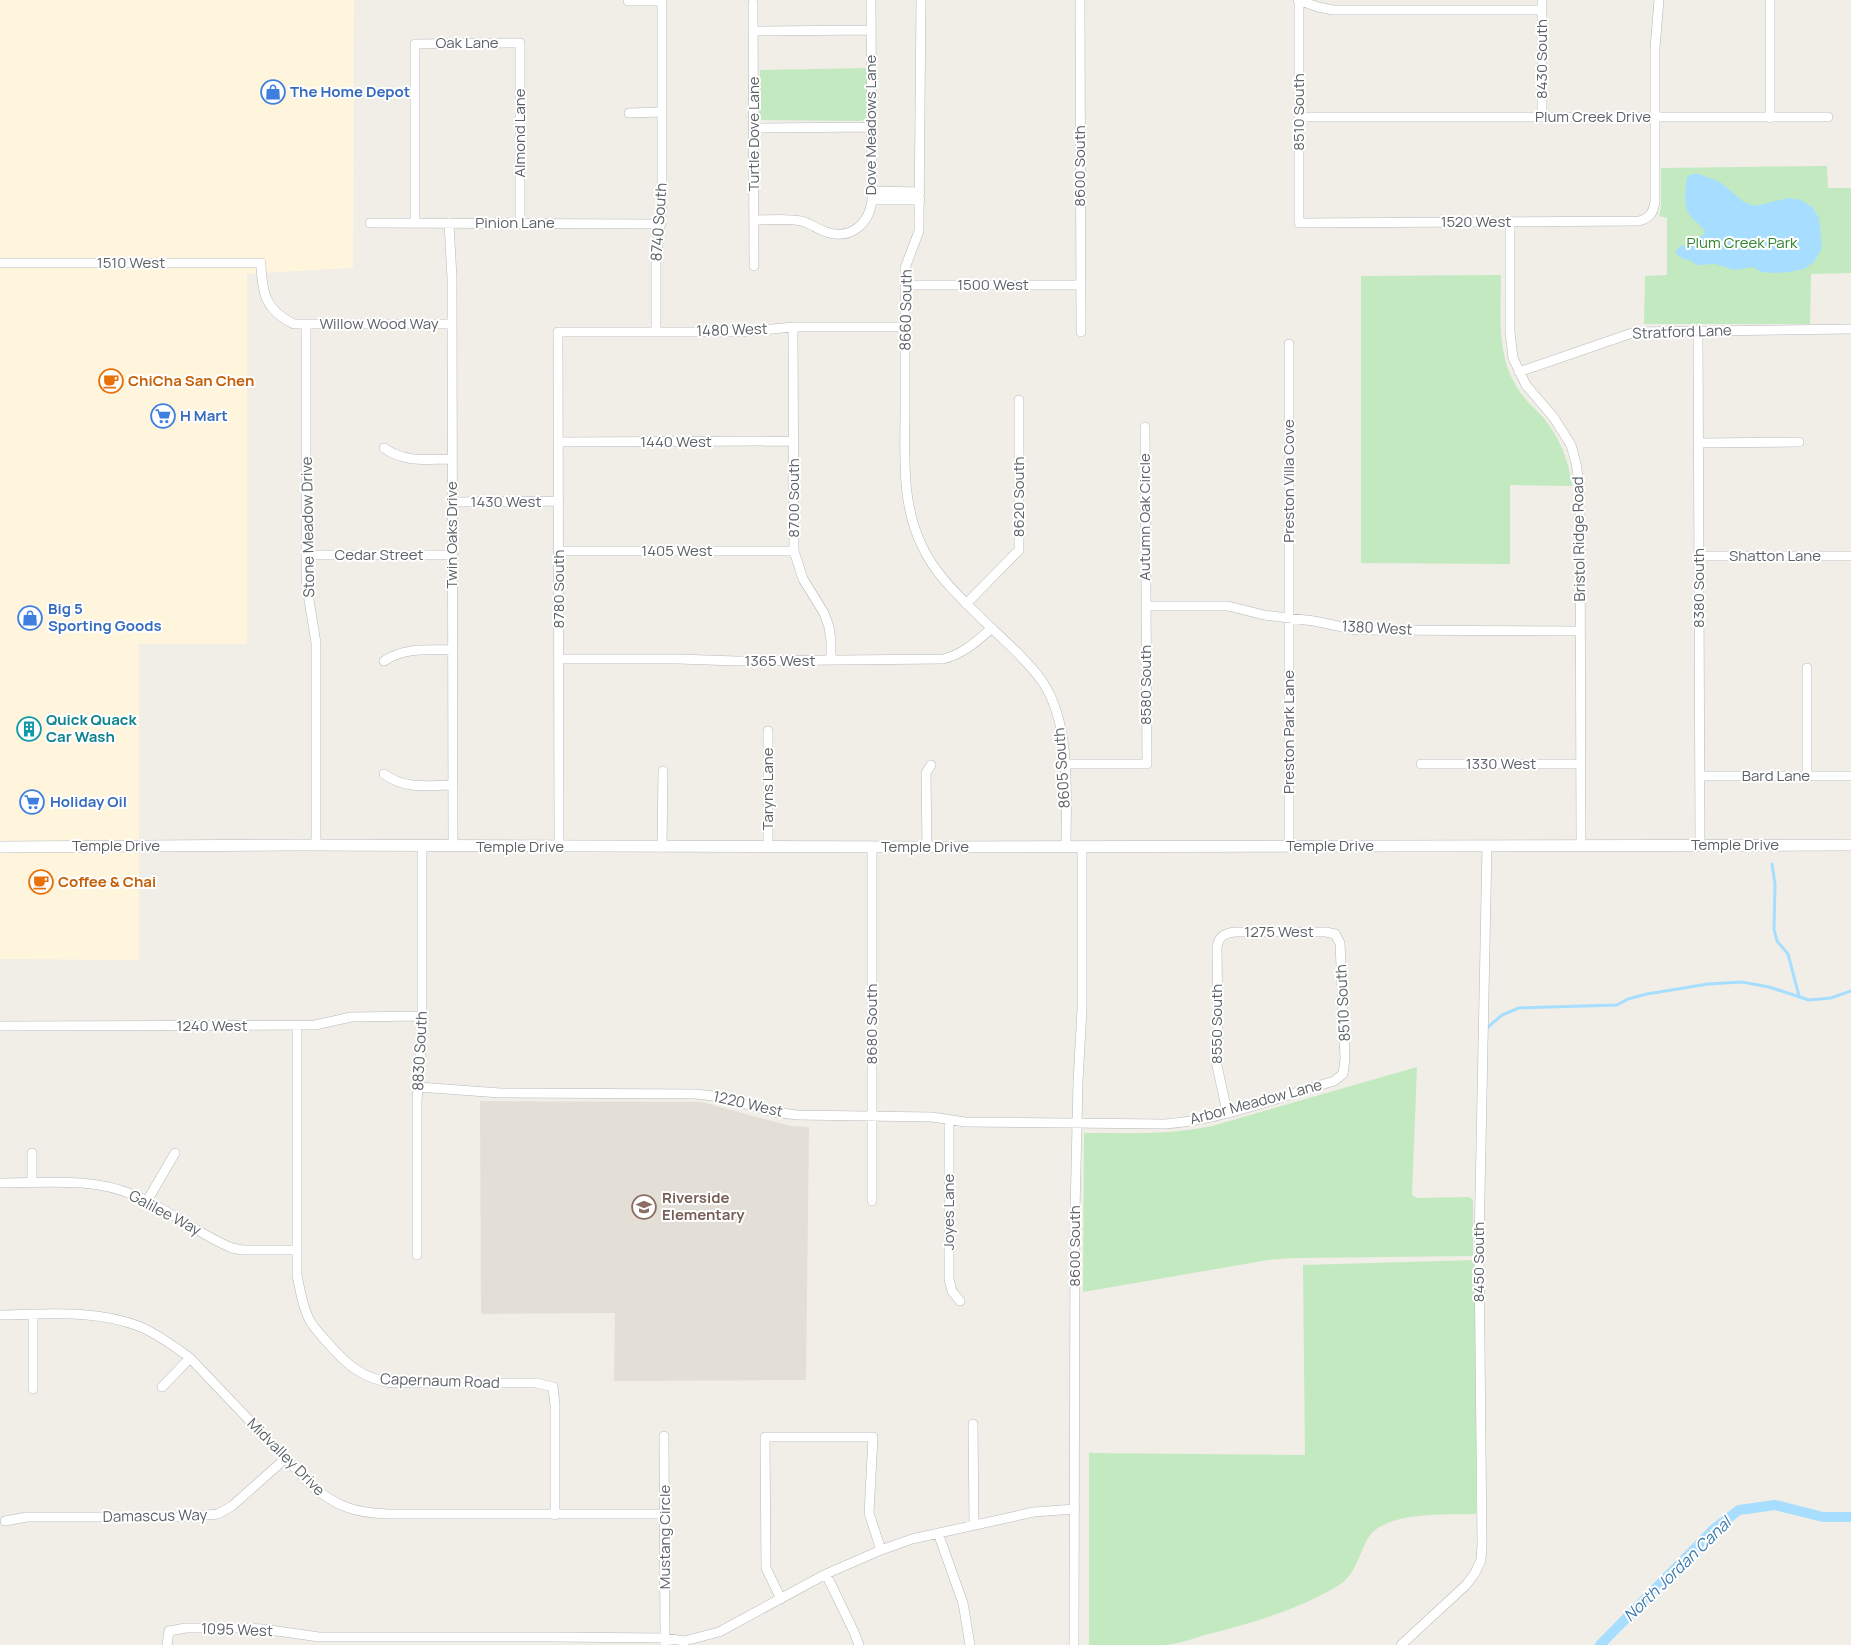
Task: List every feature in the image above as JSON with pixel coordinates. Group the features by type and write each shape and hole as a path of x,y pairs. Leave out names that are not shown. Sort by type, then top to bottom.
{"street":[{"name":"8740 South","path":"628,1 662,0 661,224 656,263 656,332"},
{"name":"Dove Meadows Lane","path":"754,220 801,221 813,225 822,231 842,234 853,232 867,218 872,196 871,0"},
{"name":"8660 South","path":"921,0 919,231 905,268 905,478 910,517 922,548 947,583 966,604"},
{"name":"8600 South","path":"1080,0 1081,332"},
{"path":"1298,0 1333,10 1417,5 1542,10"},
{"name":"8510 South","path":"1298,0 1299,223"},
{"name":"8430 South","path":"1542,0 1542,117"},
{"path":"1655,117 1655,48 1659,0"},
{"path":"1770,0 1770,118"},
{"name":"Turtle Dove Lane","path":"753,3 754,266"},
{"path":"753,31 871,30"},
{"name":"Oak Lane","path":"415,223 414,44 520,43"},
{"name":"Almond Lane","path":"520,43 520,223"},
{"path":"630,113 662,112"},
{"name":"Plum Creek Drive","path":"1299,117 1828,118"},
{"name":"1520 West","path":"1299,223 1639,221 1646,219 1652,215 1655,202 1655,117"},
{"path":"754,128 872,127"},
{"path":"872,196 920,196"},
{"name":"Bristol Ridge Road","path":"1510,222 1510,332 1513,358 1519,372 1538,400 1564,432 1571,445 1580,488 1581,846"},
{"name":"Pinion Lane","path":"370,223 661,224"},
{"name":"Twin Oaks Drive","path":"450,223 452,324 453,846"},
{"name":"1510 West","path":"0,263 261,263 265,296 274,310 294,324 306,325"},
{"name":"1500 West","path":"905,285 1081,285"},
{"name":"Willow Wood Way","path":"306,325 452,324"},
{"name":"Stone Meadow Drive","path":"306,325 306,555 307,588 316,643 316,845"},
{"name":"1480 West","path":"558,332 740,332 793,327 905,327"},
{"name":"8700 South","path":"793,327 794,551 803,578 824,613 829,627 831,661"},
{"name":"Stratford Lane","path":"1519,372 1634,332 1851,329"},
{"name":"8380 South","path":"1698,330 1700,845"},
{"name":"8780 South","path":"558,332 559,847"},
{"name":"Preston Villa Cove","path":"1289,344 1289,618"},
{"name":"8620 South","path":"966,604 1018,550 1019,400"},
{"name":"Autumn Oak Circle","path":"1145,427 1146,606"},
{"name":"1440 West","path":"559,442 793,441"},
{"path":"1698,443 1799,442"},
{"path":"384,448 394,455 406,459 452,459"},
{"name":"1430 West","path":"452,502 559,501"},
{"name":"1405 West","path":"559,551 794,551"},
{"name":"Cedar Street","path":"306,555 452,555"},
{"name":"Shatton Lane","path":"1699,556 1851,556"},
{"name":"8605 South","path":"966,604 1030,667 1042,682 1052,700 1064,740 1066,847"},
{"name":"1380 West","path":"1146,606 1228,606 1264,616 1314,621 1357,630 1580,631"},
{"name":"8580 South","path":"1065,764 1147,764 1146,606"},
{"name":"Preston Park Lane","path":"1289,618 1289,846"},
{"name":"1365 West","path":"559,659 831,661 943,659 958,655 992,628"},
{"path":"384,661 395,654 409,651 453,650"},
{"path":"1806,668 1807,776"},
{"name":"Taryns Lane","path":"768,731 768,847"},
{"name":"1330 West","path":"1421,764 1581,764"},
{"path":"927,847 926,772 931,765"},
{"path":"662,847 663,771"},
{"path":"384,774 395,782 407,785 453,785"},
{"name":"Bard Lane","path":"1700,776 1851,776"},
{"name":"Temple Drive","path":"0,847 316,845 559,847 1851,845"},
{"name":"8830 South","path":"417,1256 418,1087 422,1050 422,846"},
{"name":"8450 South","path":"1401,1645 1466,1585 1475,1573 1481,1560 1482,1552 1479,1245 1487,846"},
{"name":"8680 South","path":"872,847 872,1201"},
{"name":"8600 South","path":"1074,1645 1077,1123 1082,1009 1082,847"},
{"name":"1275 West","path":"1223,936 1244,932 1326,932 1335,934"},
{"name":"8510 South","path":"1335,934 1340,943 1345,1059 1343,1074"},
{"name":"8550 South","path":"1223,936 1217,948 1218,1030 1216,1061 1227,1112"},
{"name":"1240 West","path":"0,1026 297,1026 320,1025 351,1017 422,1016"},
{"name":"Capernaum Road","path":"297,1026 297,1275 302,1300 310,1320 337,1353 353,1368 365,1376 376,1380 392,1382 536,1383 552,1387 555,1405 555,1515"},
{"name":"Arbor Meadow Lane","path":"1077,1123 1177,1123 1201,1119 1334,1081 1343,1074"},
{"name":"1220 West","path":"418,1087 500,1093 696,1094 721,1097 782,1113 797,1115 932,1117 949,1121 1077,1123"},
{"name":"Joyes Lane","path":"949,1121 949,1279 952,1291 960,1301"},
{"path":"146,1201 175,1153"},
{"path":"32,1154 32,1183"},
{"name":"Galilee Way","path":"0,1183 100,1184 135,1195 232,1248 243,1250 297,1250"},
{"path":"33,1389 34,1314"},
{"name":"Midvalley Drive","path":"0,1315 95,1316 141,1327 167,1341 190,1358 312,1486 327,1498 345,1508 366,1513 665,1514"},
{"path":"162,1387 190,1358"},
{"path":"973,1424 974,1525"},
{"name":"Mustang Circle","path":"664,1436 665,1642"},
{"path":"781,1598 766,1568 765,1437 873,1437 869,1513 881,1550"},
{"name":"Damascus Way","path":"5,1521 27,1517 186,1517 218,1514 232,1506 286,1458"},
{"name":"1095 West","path":"167,1645 169,1631 186,1628 264,1629 318,1641 684,1641 719,1632 826,1574 912,1539 1034,1512 1075,1510"},
{"path":"938,1533 963,1603 970,1645"},
{"path":"826,1574 859,1645"}],"shaded area":[{"path":"0,0 354,0 353,268 247,274 247,644 139,644 139,960 0,959"},
{"name":"Riverside Elementary","path":"480,1101 702,1102 790,1126 809,1127 806,1380 614,1381 615,1313 481,1314"}],"green space":[{"path":"867,68 868,116 865,119 860,121 761,120 759,117 760,70"},
{"name":"Plum Creek Park","path":"1827,166 1828,188 1851,188 1851,273 1811,274 1810,324 1644,324 1645,276 1667,275 1667,218 1659,216 1661,207 1661,168"},
{"path":"1501,275 1500,317 1502,345 1509,371 1521,393 1542,416 1558,440 1566,458 1572,486 1510,485 1510,564 1361,563 1361,276"},
{"path":"1417,1067 1412,1195 1417,1198 1469,1197 1473,1200 1473,1256 1268,1260 1083,1292 1084,1133 1164,1132 1212,1126"},
{"path":"1476,1260 1476,1514 1417,1516 1386,1523 1375,1530 1367,1540 1353,1570 1344,1581 1308,1602 1274,1615 1240,1626 1165,1645 1089,1645 1089,1453 1305,1455 1303,1265"}],"water":[{"path":"1691,174 1699,174 1720,182 1744,202 1755,206 1788,198 1801,200 1812,207 1819,218 1822,248 1814,262 1804,269 1772,273 1762,272 1752,267 1735,270 1715,264 1697,265 1683,259 1675,253 1677,249 1688,245 1696,238 1704,235 1705,230 1693,219 1687,210 1685,194 1687,177"}],"waterway":[{"path":"1772,864 1775,884 1774,929 1777,941 1788,954 1799,996"},
{"path":"1487,1028 1502,1015 1519,1008 1617,1005 1628,999 1647,994 1708,984 1742,982 1769,987 1809,1000 1831,998 1851,991"},
{"name":"North Jordan Canal","path":"1600,1645 1715,1528 1739,1510 1775,1505 1823,1517 1851,1517"}],"place":[{"name":"The Home Depot","path":"273,92"},
{"name":"ChiCha San Chen","path":"111,381"},
{"name":"H Mart","path":"163,416"},
{"name":"Big 5 Sporting Goods","path":"30,618"},
{"name":"Quick Quack Car Wash","path":"29,729"},
{"name":"Holiday Oil","path":"32,802"},
{"name":"Coffee & Chai","path":"41,882"},
{"name":"Riverside Elementary","path":"644,1207"}]}
